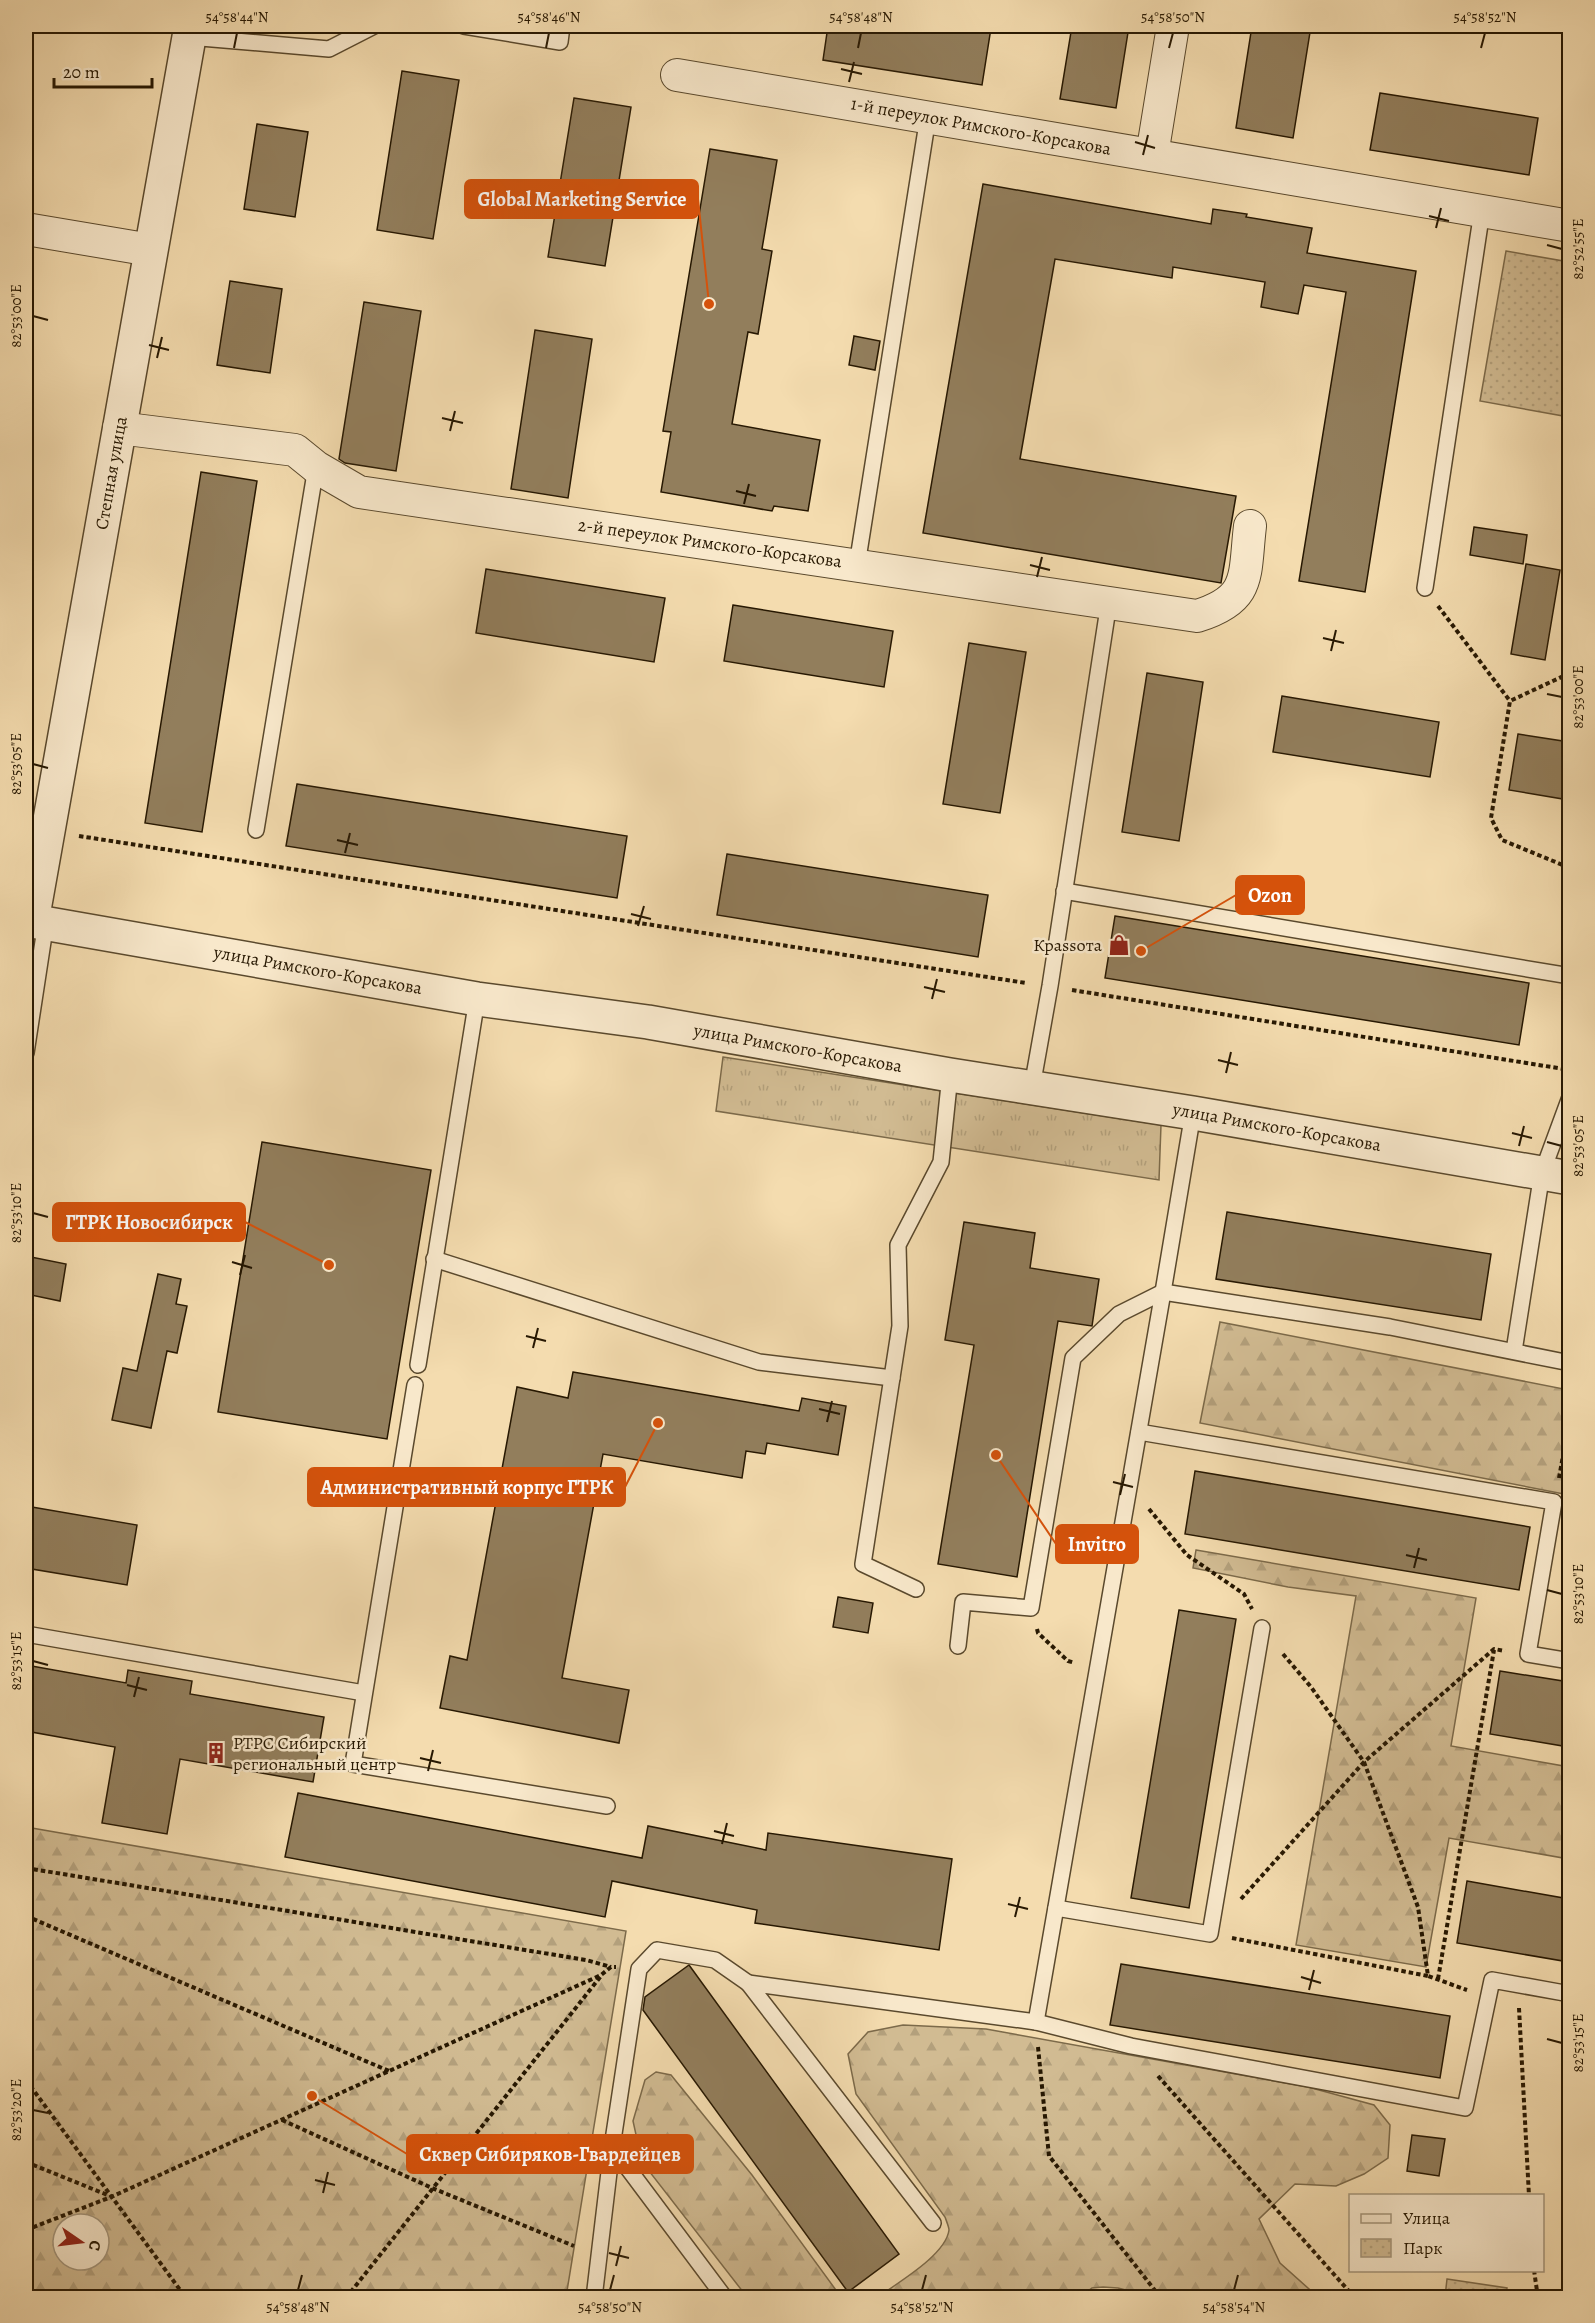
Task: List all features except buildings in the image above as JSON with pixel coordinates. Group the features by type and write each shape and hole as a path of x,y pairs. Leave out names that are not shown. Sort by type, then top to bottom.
{"street":[{"path":"1152,155 1173,26"},
{"name":"Степная улица","path":"34,921 190,31"},
{"name":"1-й переулок Римского-Корсакова","path":"677,75 1569,225"},
{"path":"26,229 152,250"},
{"name":"2-й переулок Римского-Корсакова","path":"119,428 295,450 316,468 359,492 1197,616 1219,609 1234,600 1242,584 1250,526"},
{"name":"улица Римского-Корсакова","path":"34,921 477,999 648,1022 950,1076 1193,1113 1556,1176"}],"lane":[{"path":"190,31 329,49 374,26"},
{"path":"464,26 560,42 562,26"},
{"path":"857,565 928,117"},
{"path":"1425,588 1482,211"},
{"path":"256,830 316,468"},
{"path":"1032,1087 1050,986 1109,602"},
{"path":"1064,891 1569,976"},
{"path":"26,1053 34,921"},
{"path":"418,1365 477,999"},
{"path":"916,1589 863,1564 900,1326 898,1245 941,1162 950,1076"},
{"path":"1514,1351 1556,1176 1569,1097"},
{"path":"1036,2022 1193,1113"},
{"path":"434,1259 759,1362 892,1378"},
{"path":"958,1646 963,1602 1032,1608 1073,1358 1119,1314 1163,1292 1390,1327 1569,1363"},
{"path":"415,1385 353,1764 607,1806"},
{"path":"1139,1432 1554,1502 1528,1654 1569,1661"},
{"path":"1056,1908 1210,1934 1262,1628"},
{"path":"26,1634 364,1694"},
{"path":"594,2298 612,2147 639,1969 657,1950 715,1960 748,1983 933,2223"},
{"path":"748,1983 1036,2022 1131,2046 1466,2108 1492,1980 1569,1994"},
{"path":"612,2147 725,2298"}],"path":[{"path":"1425,588 1510,701 1491,818 1502,840 1569,868"},
{"path":"1510,701 1569,673"},
{"path":"48,831 1050,986 1569,1070"},
{"path":"1554,1502 1569,1417"},
{"path":"1129,1486 1187,1555 1244,1594 1262,1628 1311,1687 1364,1762 1418,1907 1428,1976"},
{"path":"1032,1608 1038,1633 1068,1660 1097,1671"},
{"path":"1438,1979 1494,1649"},
{"path":"1210,1934 1364,1762 1494,1649 1528,1654"},
{"path":"26,1868 586,1960 611,1967 639,1969"},
{"path":"26,1916 390,2071"},
{"path":"1210,1934 1428,1976 1519,2007 1530,2194"},
{"path":"346,2298 601,1975 611,1967"},
{"path":"26,2230 111,2197 601,1975"},
{"path":"1036,2022 1049,2156 1161,2298"},
{"path":"1131,2046 1355,2298"},
{"path":"26,2080 186,2298"},
{"path":"282,2120 432,2188 574,2246"},
{"path":"26,2162 111,2197"},
{"path":"1534,2272 1538,2298"}],"green space":[{"path":"1506,251 1569,262 1569,417 1480,401"},
{"path":"723,1057 1161,1125 1159,1180 716,1111"},
{"path":"1220,1322 1569,1390 1569,1495 1200,1423"},
{"path":"1196,1550 1476,1598 1451,1746 1569,1767 1569,1859 1449,1838 1426,1967 1296,1945 1356,1596 1288,1587 1193,1568"},
{"path":"26,1827 626,1931 566,2297 26,2297"},
{"path":"903,2025 986,2029 1308,2087 1374,2105 1390,2125 1388,2158 1364,2174 1336,2186 1295,2184 1259,2219 1280,2263 1318,2297 1153,2297 1118,2288 1103,2287 1092,2288 1079,2298 878,2297 930,2258 946,2239 949,2230 945,2217 856,2094 848,2054 868,2032"},
{"path":"656,2072 671,2075 752,2175 841,2297 747,2297 642,2162 633,2121 645,2080"},
{"path":"1447,2279 1507,2288 1506,2297 1445,2297"}],"place":[{"name":"Global Marketing Service","path":"709,304"},
{"name":"Краssота","path":"1119,945"},
{"name":"Ozon","path":"1141,951"},
{"name":"ГТРК Новосибирск","path":"329,1265"},
{"name":"Административный корпус ГТРК","path":"658,1423"},
{"name":"Invitro","path":"996,1455"},
{"name":"РТРС Сибирский региональный центр","path":"216,1753"},
{"name":"Сквер Сибиряков-Гвардейцев","path":"312,2096"}]}
